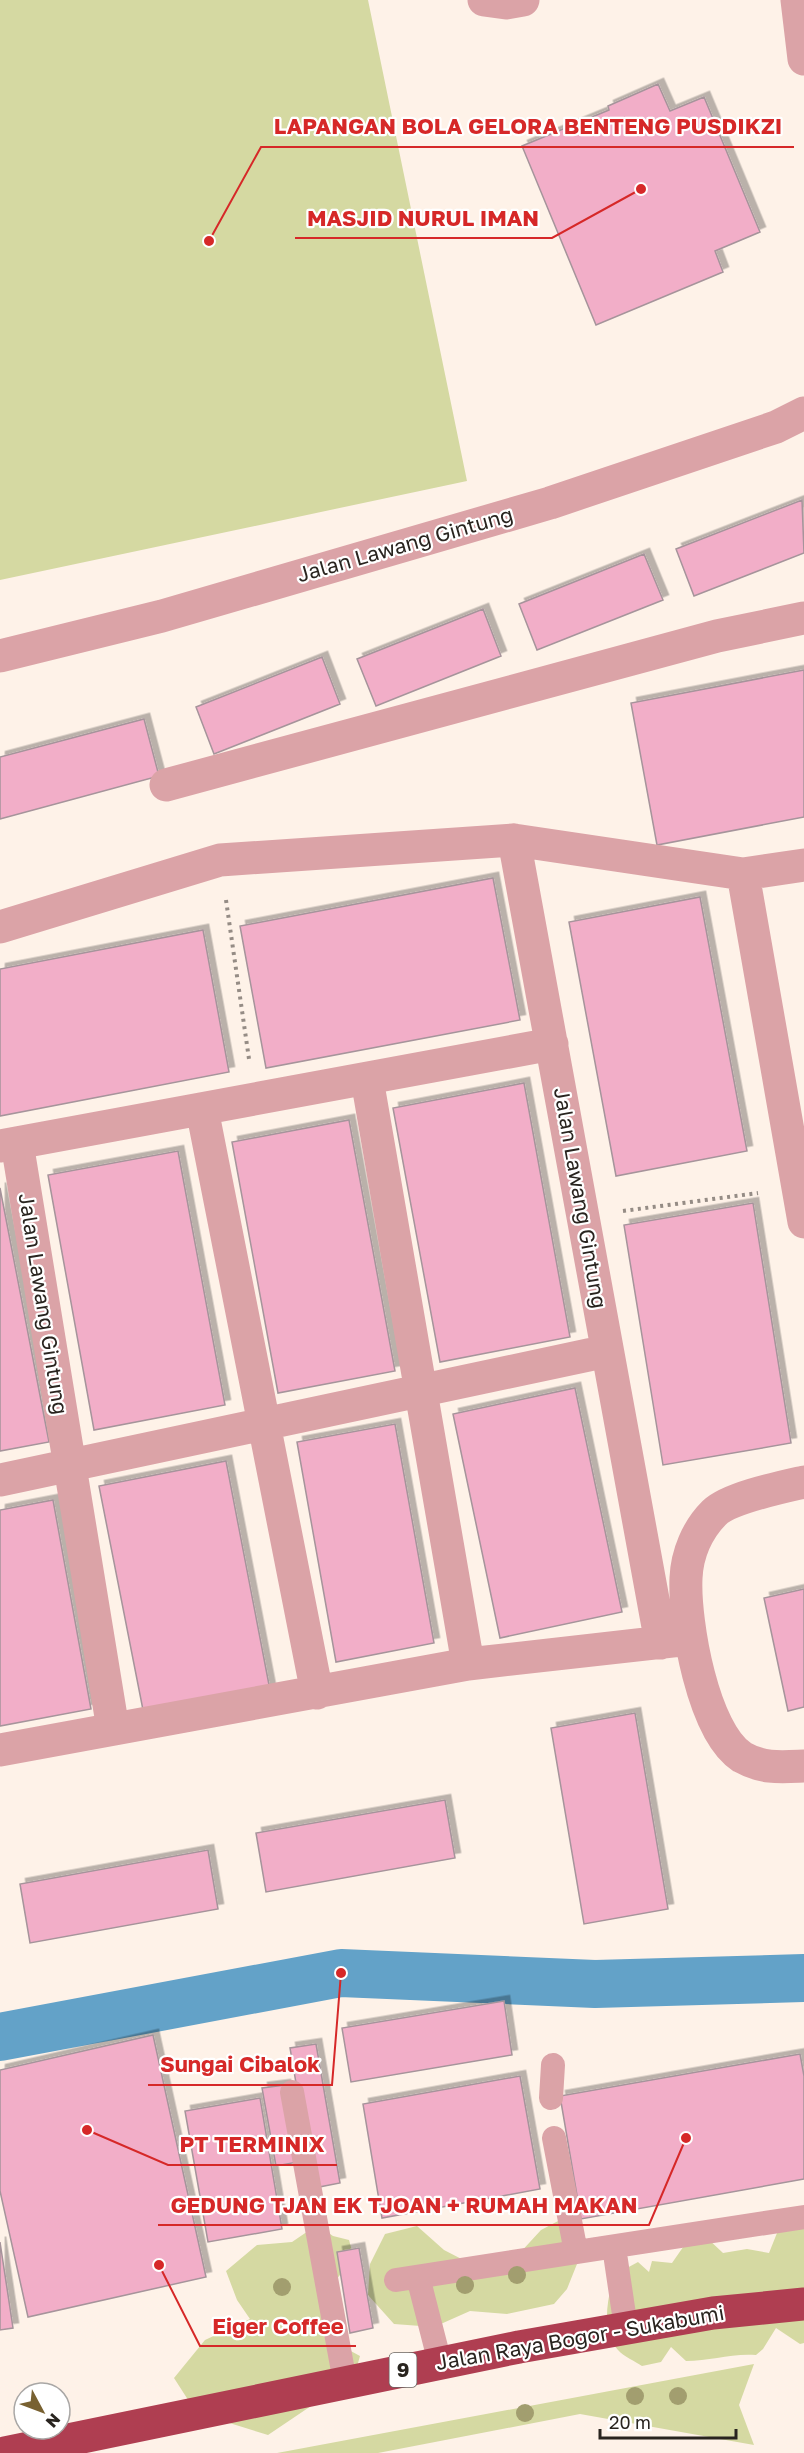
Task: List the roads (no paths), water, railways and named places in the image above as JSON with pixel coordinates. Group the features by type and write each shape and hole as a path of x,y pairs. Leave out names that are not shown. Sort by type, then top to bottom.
{"highway":[{"name":"Jalan Raya Bogor - Sukabumi","path":"5,2453 345,2382 626,2328 713,2313 804,2304"}],"street":[{"path":"484,0 506,3 523,0"},
{"path":"797,0 804,59"},
{"name":"Jalan Lawang Gintung","path":"0,656 162,616 550,503 776,427 804,413"},
{"path":"166,785 717,636 804,618"},
{"path":"0,927 220,860 514,840 743,874 804,865"},
{"name":"Jalan Lawang Gintung","path":"514,840 608,1351 675,1641 714,1724 741,1756 770,1768 804,1766"},
{"path":"743,874 804,1221"},
{"name":"Jalan Lawang Gintung","path":"113,1728 69,1465 9,1144 552,1044"},
{"path":"367,1079 468,1664"},
{"path":"202,1110 317,1693"},
{"path":"0,1480 608,1351"},
{"name":"Jalan Lawang Gintung","path":"675,1641 695,1535 716,1511 752,1495 804,1482"},
{"path":"0,1750 468,1664 675,1641"}],"lane":[{"path":"551,2098 553,2065"},
{"path":"292,2092 345,2382"},
{"path":"554,2138 576,2252"},
{"path":"440,2363 407,2278 804,2217"},
{"path":"614,2247 626,2328"}],"waterway":[{"path":"0,2037 341,1973 595,1984 804,1978"}],"place":[{"name":"MASJID NURUL IMAN","path":"641,189"},
{"name":"LAPANGAN BOLA GELORA BENTENG PUSDIKZI","path":"209,241"},
{"name":"Sungai Cibalok","path":"341,1973"},
{"name":"PT TERMINIX","path":"87,2130"},
{"name":"GEDUNG TJAN EK TJOAN + RUMAH MAKAN","path":"686,2138"},
{"name":"Eiger Coffee","path":"159,2265"}]}
